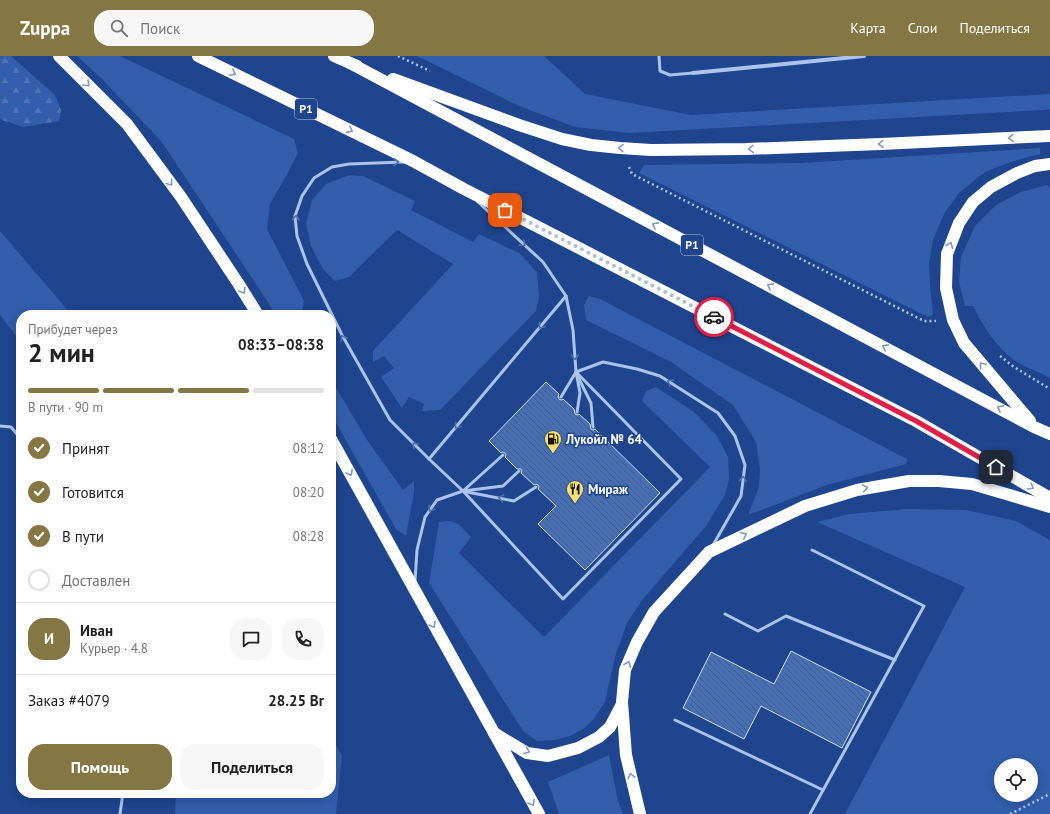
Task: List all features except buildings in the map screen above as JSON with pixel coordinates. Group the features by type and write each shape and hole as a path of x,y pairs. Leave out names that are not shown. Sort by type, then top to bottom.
{"highway":[{"path":"59,56 127,124 181,197 255,310"},
{"name":"Р1","path":"198,56 413,161 464,189 916,421 1050,498"},
{"name":"Р1","path":"334,56 350,63 1034,427 1050,434"},
{"path":"350,63 519,125 562,139 591,145 651,150 746,149 1050,136"},
{"path":"1034,427 964,343 953,320 946,288 946,254 959,224 973,202 991,187 1027,168 1050,164"},
{"path":"336,448 539,814"},
{"path":"640,814 626,755 622,702 625,670 637,642 654,612 709,552 805,506 857,490 909,481 940,481 972,484 1050,507"},
{"path":"493,732 527,753 548,756 578,748 599,738 610,726 622,702"}],"street":[{"path":"693,73 864,56"}],"lane":[{"path":"659,56 660,71 670,74 693,73"},
{"path":"330,310 307,264 297,236 295,216 302,196 314,178 332,167 349,164 413,161"},
{"path":"464,189 542,262 566,296 573,330 576,372 580,394 577,412"},
{"path":"429,459 566,296"},
{"path":"336,323 390,420 463,491 564,599 680,479 576,372"},
{"path":"561,397 576,372 603,362 637,369 660,376 718,413 735,436 745,465 741,496 709,552"},
{"path":"576,372 591,403 593,427"},
{"path":"0,426 11,427 16,433"},
{"path":"463,491 503,455"},
{"path":"414,590 417,550 425,517 437,500 463,491 503,486 519,471"},
{"path":"463,491 514,501 536,488"},
{"path":"810,814 924,606 812,550"},
{"path":"725,614 758,632 786,616 895,660"},
{"path":"675,720 824,790"},
{"path":"120,814 122,798"}],"path":[{"path":"398,56 433,73"},
{"path":"620,148 632,174 924,321 953,320"},
{"path":"998,354 1014,367 1050,389"},
{"path":"1010,814 1050,794"}],"green space":[{"path":"0,56 11,56 55,95 61,110 59,121 23,127 0,118"},
{"path":"77,56 120,56 294,139 298,153 270,204 267,229 304,301 302,310 272,310 161,141 102,79"},
{"path":"417,56 544,56 585,94 691,115 1050,94 1050,109 629,133 575,127 519,106"},
{"path":"1040,148 1040,155 1031,156 1008,163 985,172 960,192 945,212 933,240 929,263 933,315 928,317 639,173 644,165 801,163"},
{"path":"349,175 363,176 415,201 411,210 473,242 479,234 519,253 537,272 539,297 536,311 440,410 422,411 424,404 409,397 402,408 381,377 394,368 384,356 373,362 373,351 453,264 397,230 349,277 335,281 323,269 311,246 306,223 312,200 326,184"},
{"path":"1047,185 1050,188 1050,378 1018,363 995,342 973,306 965,306 959,282 961,257 975,226 996,205 1021,192"},
{"path":"0,231 68,310 16,310 16,336 0,315"},
{"path":"589,296 600,299 907,459 906,464 827,485 748,515 759,487 760,469 756,442 733,405 671,362 586,320 584,305"},
{"path":"336,387 367,440 403,490 414,481 414,492 406,536 396,529 336,423"},
{"path":"656,387 694,412 717,436 728,457 729,479 725,495 706,526 643,599 627,623 615,657 605,702 593,720 583,729 570,736 554,740 537,741 523,731 429,583 439,522 454,522 464,529 471,537 459,553 544,637 710,467 642,401 646,391"},
{"path":"908,509 966,510 1016,521 1050,540 1050,814 845,814 965,587 817,522 849,514"},
{"path":"336,745 342,756 336,814 175,814 176,798 336,798"},
{"path":"609,755 618,801 623,814 559,814 548,782"}],"way so far":[{"path":"505,210 714,317"}],"place":[{"name":"Лукойл № 64","path":"553,454"},
{"name":"Мираж","path":"575,504"}],"route":[{"path":"714,317 916,421 996,467"}]}
